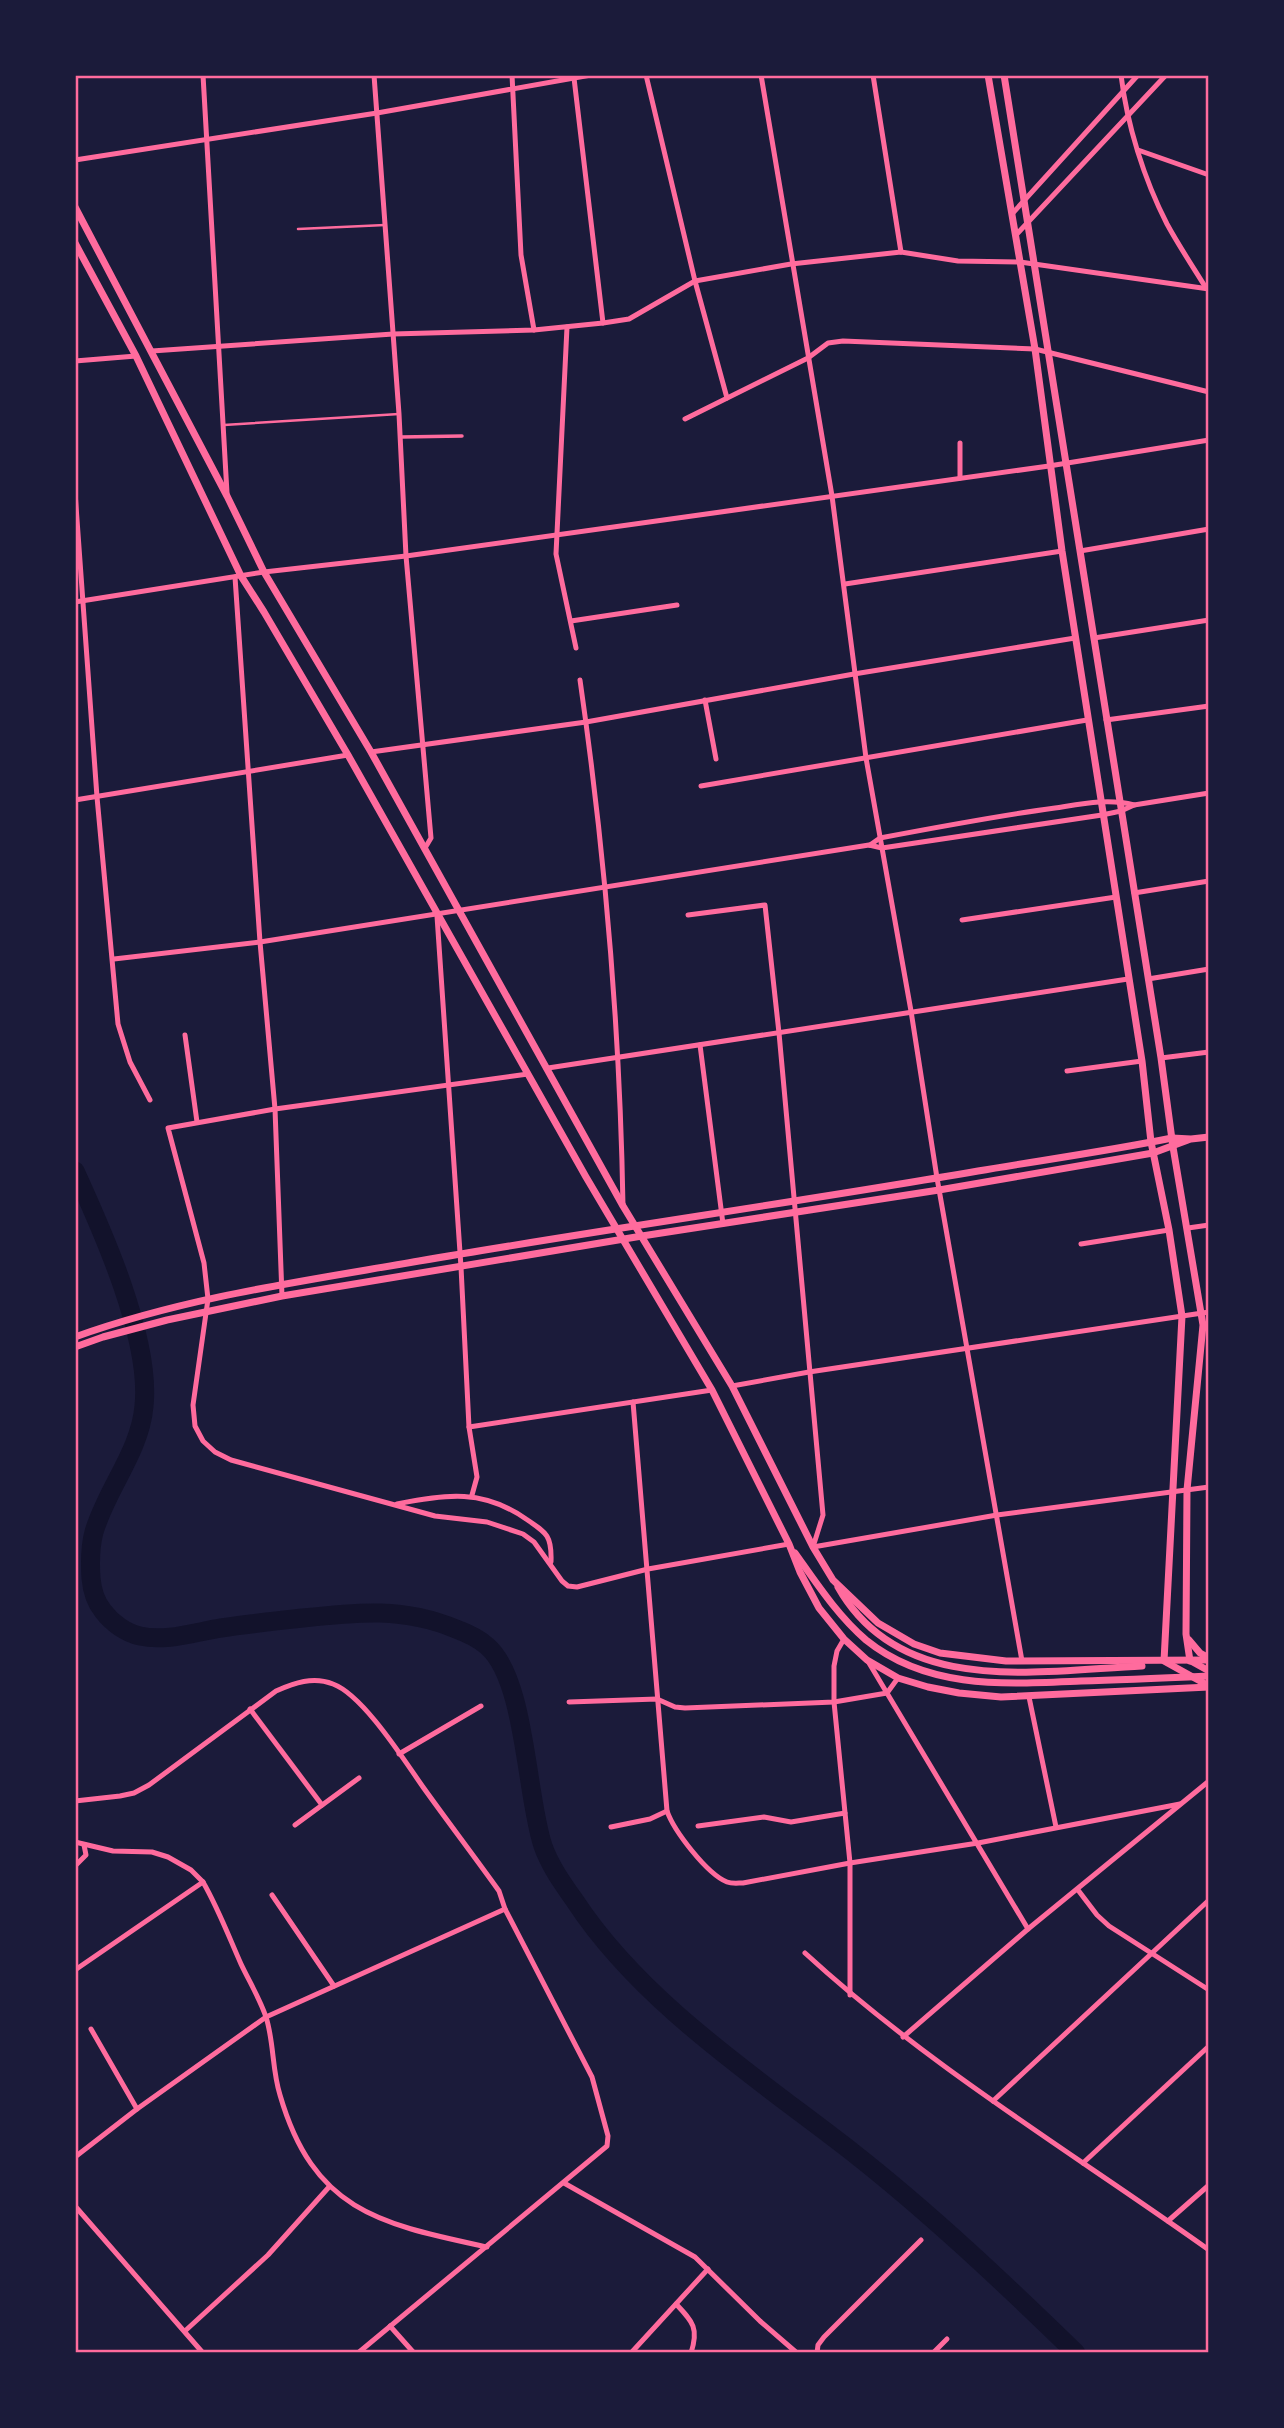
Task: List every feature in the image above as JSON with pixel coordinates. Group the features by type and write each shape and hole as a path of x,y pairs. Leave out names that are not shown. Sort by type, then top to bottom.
{"main road":[{"path":"988,75 1035,349 1049,466 1142,1061 1151,1142 1182,1316 1164,1661"},
{"path":"1004,75 1173,1147 1205,1312 1188,1490 1186,1634 1190,1661"},
{"path":"75,207 152,351 264,572 371,752 624,1206 732,1386 813,1547 850,1608 889,1641 920,1659 961,1670 1021,1672 1209,1660"},
{"path":"75,243 136,356 238,576 348,755 528,1074 712,1390 819,1608 844,1639 867,1660 898,1678 959,1693 1029,1697 1209,1687"},
{"path":"75,1337 208,1299 283,1284 635,1224 794,1201 1172,1138 1209,1137"},
{"path":"75,1347 207,1310 282,1296 939,1190 1153,1153 1191,1139"},
{"path":"789,1544 844,1619 884,1652 906,1665 930,1673 957,1681 978,1683 1209,1676"},
{"path":"833,1580 878,1623 914,1644 940,1653 1022,1661 1209,1660"},
{"path":"1186,1634 1192,1645 1209,1660"},
{"path":"1164,1661 1209,1687"},
{"path":"1190,1661 1209,1671"}],"street":[{"path":"203,75 227,496"},
{"path":"374,75 399,414 406,556 430,838 425,848"},
{"path":"512,75 520,254 534,330"},
{"path":"75,160 377,113 591,75"},
{"path":"646,75 695,281 727,398"},
{"path":"761,75 832,496 866,758 1022,1661"},
{"path":"873,75 901,252"},
{"path":"1121,75 1138,150 1155,197 1168,225 1208,289"},
{"path":"1012,214 1138,75"},
{"path":"1016,235 1166,75"},
{"path":"574,78 603,323"},
{"path":"1138,150 1209,175"},
{"path":"152,351 393,334 534,330 603,323 629,319 695,281 791,264 901,252 958,261 1020,262 1208,289"},
{"path":"567,327 556,554 576,648"},
{"path":"685,419 808,358 828,343 843,341 1035,349 1209,391"},
{"path":"75,361 136,356"},
{"path":"400,437 462,436"},
{"path":"75,602 264,572 406,556 1049,466 1209,440"},
{"path":"960,443 960,478"},
{"path":"75,492 97,797 118,1024 130,1062 150,1100"},
{"path":"1080,551 1209,529"},
{"path":"845,584 1062,551"},
{"path":"238,576 248,772 275,1109 282,1296"},
{"path":"570,621 677,606"},
{"path":"1094,638 1209,620"},
{"path":"371,752 586,722 1075,638"},
{"path":"580,680 604,887 618,1057 624,1206"},
{"path":"705,700 716,759"},
{"path":"1106,720 1209,706"},
{"path":"701,786 1087,720"},
{"path":"75,800 348,755"},
{"path":"114,959 260,942 460,912 869,845 881,848 1102,816 1134,805 1209,793"},
{"path":"869,845 880,838 999,815 1100,802 1120,801 1134,805"},
{"path":"1134,893 1209,881"},
{"path":"962,919 1116,897"},
{"path":"688,915 765,905 823,1515 813,1547 997,1515 1209,1487"},
{"path":"437,915 450,1085 469,1427 477,1476 472,1496"},
{"path":"1148,979 1209,969"},
{"path":"548,1068 1128,979"},
{"path":"185,1035 197,1122"},
{"path":"700,1045 723,1224"},
{"path":"1161,1058 1209,1052"},
{"path":"1067,1071 1142,1061"},
{"path":"528,1074 275,1109 168,1128 204,1263 208,1299 193,1405 195,1426 203,1441 215,1452 231,1460 435,1516 487,1522 523,1534 534,1542 568,1586 577,1587 648,1569 789,1544"},
{"path":"1188,1228 1209,1225"},
{"path":"1081,1244 1168,1230"},
{"path":"732,1386 1205,1312"},
{"path":"469,1427 712,1390"},
{"path":"633,1402 667,1811 680,1837 717,1876 729,1884 743,1883 978,1843 1180,1804"},
{"path":"394,1505 432,1497 472,1496 506,1506 545,1533 552,1544 551,1563"},
{"path":"844,1639 837,1651 834,1665 834,1702 850,1863 850,1995"},
{"path":"867,1660 1028,1929"},
{"path":"569,1702 657,1699 675,1707 685,1708 834,1702 887,1693 898,1678"},
{"path":"75,1801 134,1793 164,1776 276,1691 294,1683 314,1680 332,1683 359,1703 399,1754 503,1900 505,1909 592,2077 608,2136 607,2146 358,2353"},
{"path":"1029,1697 1055,1827"},
{"path":"399,1754 481,1706"},
{"path":"250,1709 322,1805"},
{"path":"295,1825 359,1778"},
{"path":"903,2037 1028,1929 1209,1781"},
{"path":"611,1827 650,1819 667,1811"},
{"path":"698,1826 764,1817 791,1822 845,1813"},
{"path":"75,1842 113,1851 152,1852 180,1863 203,1882 266,2017 285,2112 297,2141 329,2187 379,2219 412,2231 487,2247"},
{"path":"75,1866 86,1855 84,1844"},
{"path":"75,1970 203,1882"},
{"path":"1078,1890 1109,1926 1209,1990"},
{"path":"272,1895 334,1986"},
{"path":"993,2101 1209,1900"},
{"path":"75,2157 136,2109 266,2017 505,1909"},
{"path":"805,1953 850,1995 903,2037 1209,2250"},
{"path":"91,2029 136,2109"},
{"path":"1083,2163 1209,2046"},
{"path":"564,2182 682,2248 797,2353"},
{"path":"1168,2221 1209,2185"},
{"path":"185,2331 268,2255 329,2187"},
{"path":"75,2206 203,2353"},
{"path":"817,2353 818,2345 824,2337 921,2240"},
{"path":"631,2353 708,2269"},
{"path":"676,2304 693,2324 696,2335 691,2353"},
{"path":"390,2326 415,2353"},
{"path":"933,2353 947,2339"}],"lane":[{"path":"298,229 385,225"},
{"path":"223,425 399,414"}],"waterway":[{"path":"75,1171 123,1286 133,1318 144,1379 144,1406 136,1439 100,1516 92,1543 92,1587 98,1603 107,1615 130,1633 160,1638 323,1616 399,1614 437,1622 484,1643 500,1662 510,1684 543,1846 561,1881 602,1938 633,1972 702,2036 909,2199 1076,2353"}]}
